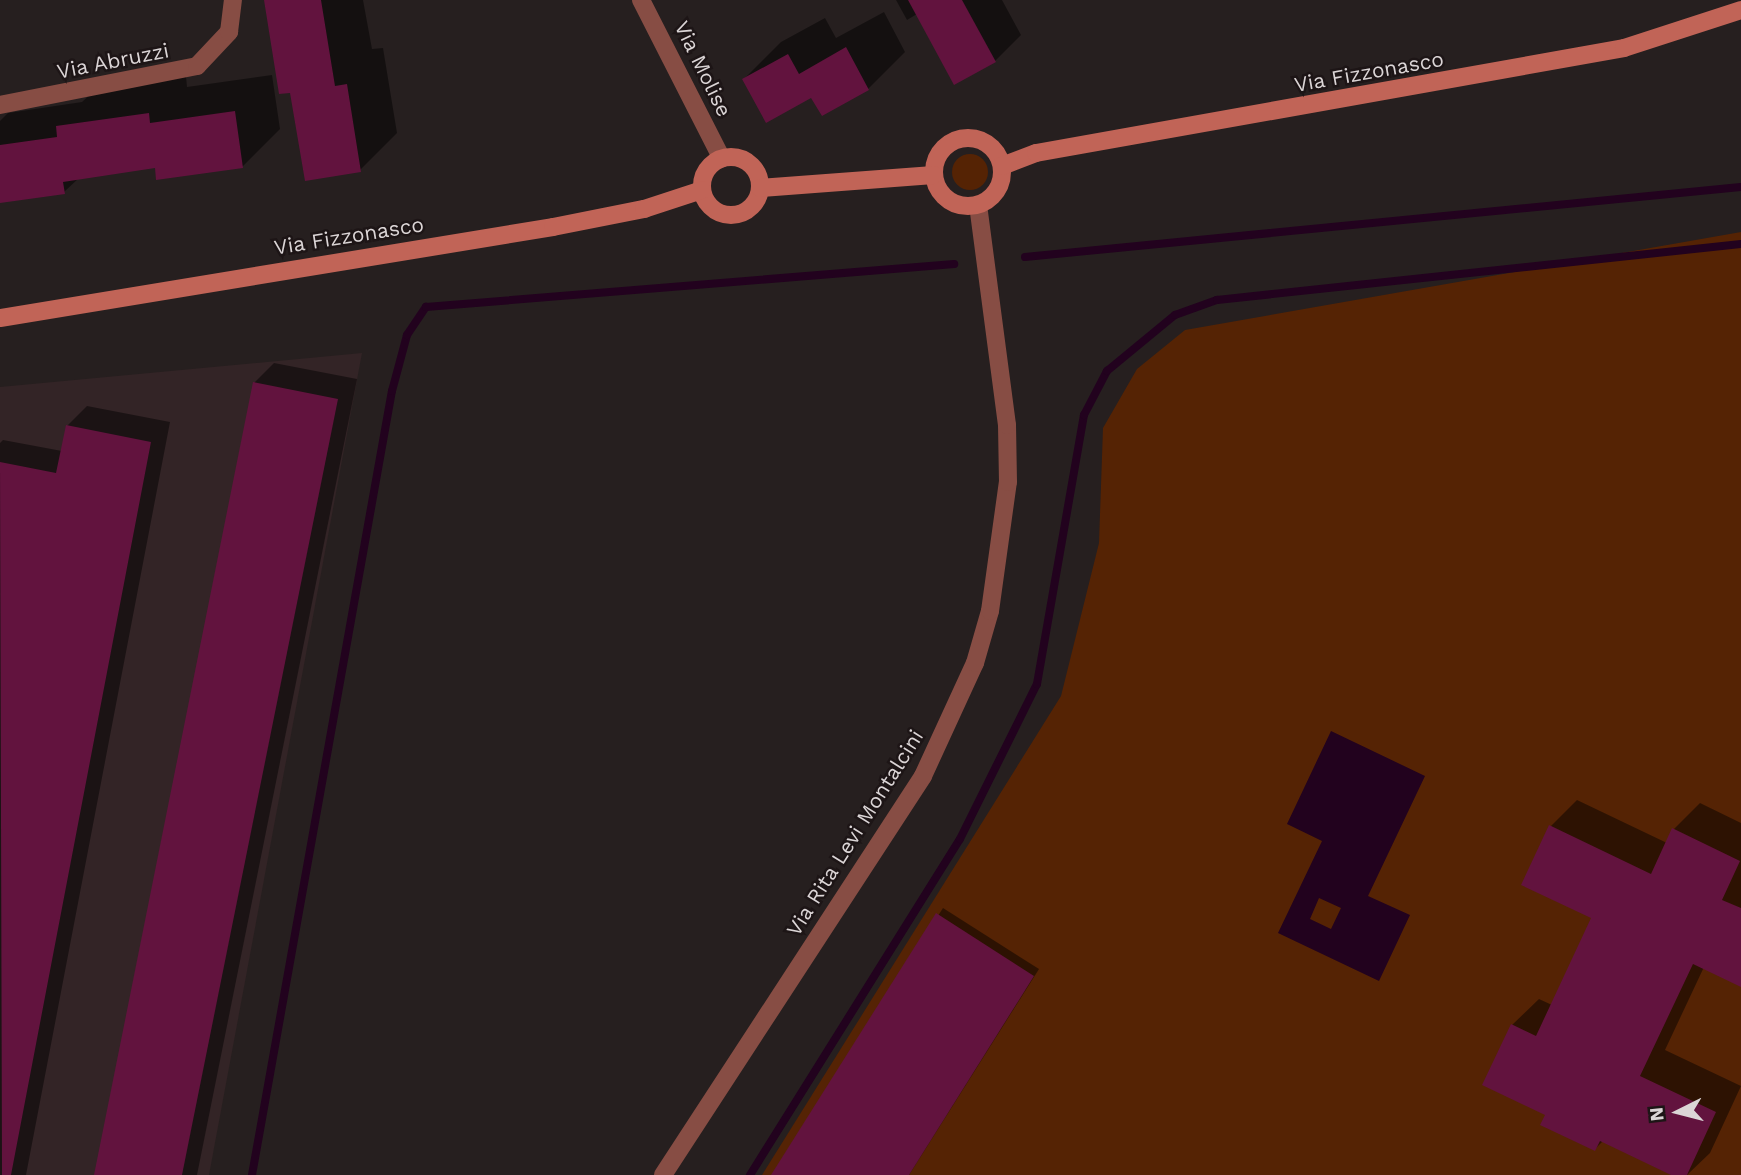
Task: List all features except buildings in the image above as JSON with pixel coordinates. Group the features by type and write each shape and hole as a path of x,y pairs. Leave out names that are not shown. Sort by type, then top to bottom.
{"main road":[{"name":"Via Fizzonasco","path":"1002,166 1036,153 1624,48 1741,10"},
{"path":"970,138 991,146 1002,166 995,194 978,205 949,201 934,175 940,153 948,145 970,138"},
{"path":"722,159 749,164 760,188 753,205 727,215 710,207 702,190 706,171 722,159"},
{"path":"760,188 934,175"},
{"name":"Via Fizzonasco","path":"0,318 553,227 644,209 702,190"}],"street":[{"name":"Via Abruzzi","path":"0,105 197,66 229,32 233,0"},
{"name":"Via Molise","path":"641,0 722,159"},
{"name":"Via Rita Levi Montalcini","path":"663,1175 923,776 975,663 990,611 1007,482 1007,425 978,205"}],"shaded area":[{"path":"970,154 983,159 988,172 983,185 970,190 957,185 952,172 957,159"},
{"path":"1741,232 1741,1175 762,1175 1061,696 1099,543 1103,428 1137,369 1185,330"},
{"path":"362,353 209,1175 0,1175 0,387"},
{"path":"1331,731 1425,776 1368,896 1410,915 1379,981 1278,933 1322,841 1287,824","holes":["1319,898 1341,908 1331,929 1310,919"]}],"waterway":[{"path":"1025,257 1741,187"},
{"path":"750,1175 960,839 1037,684 1084,415 1107,371 1175,315 1217,300 1741,244"},
{"path":"252,1175 392,391 407,335 426,307 954,264"}]}
